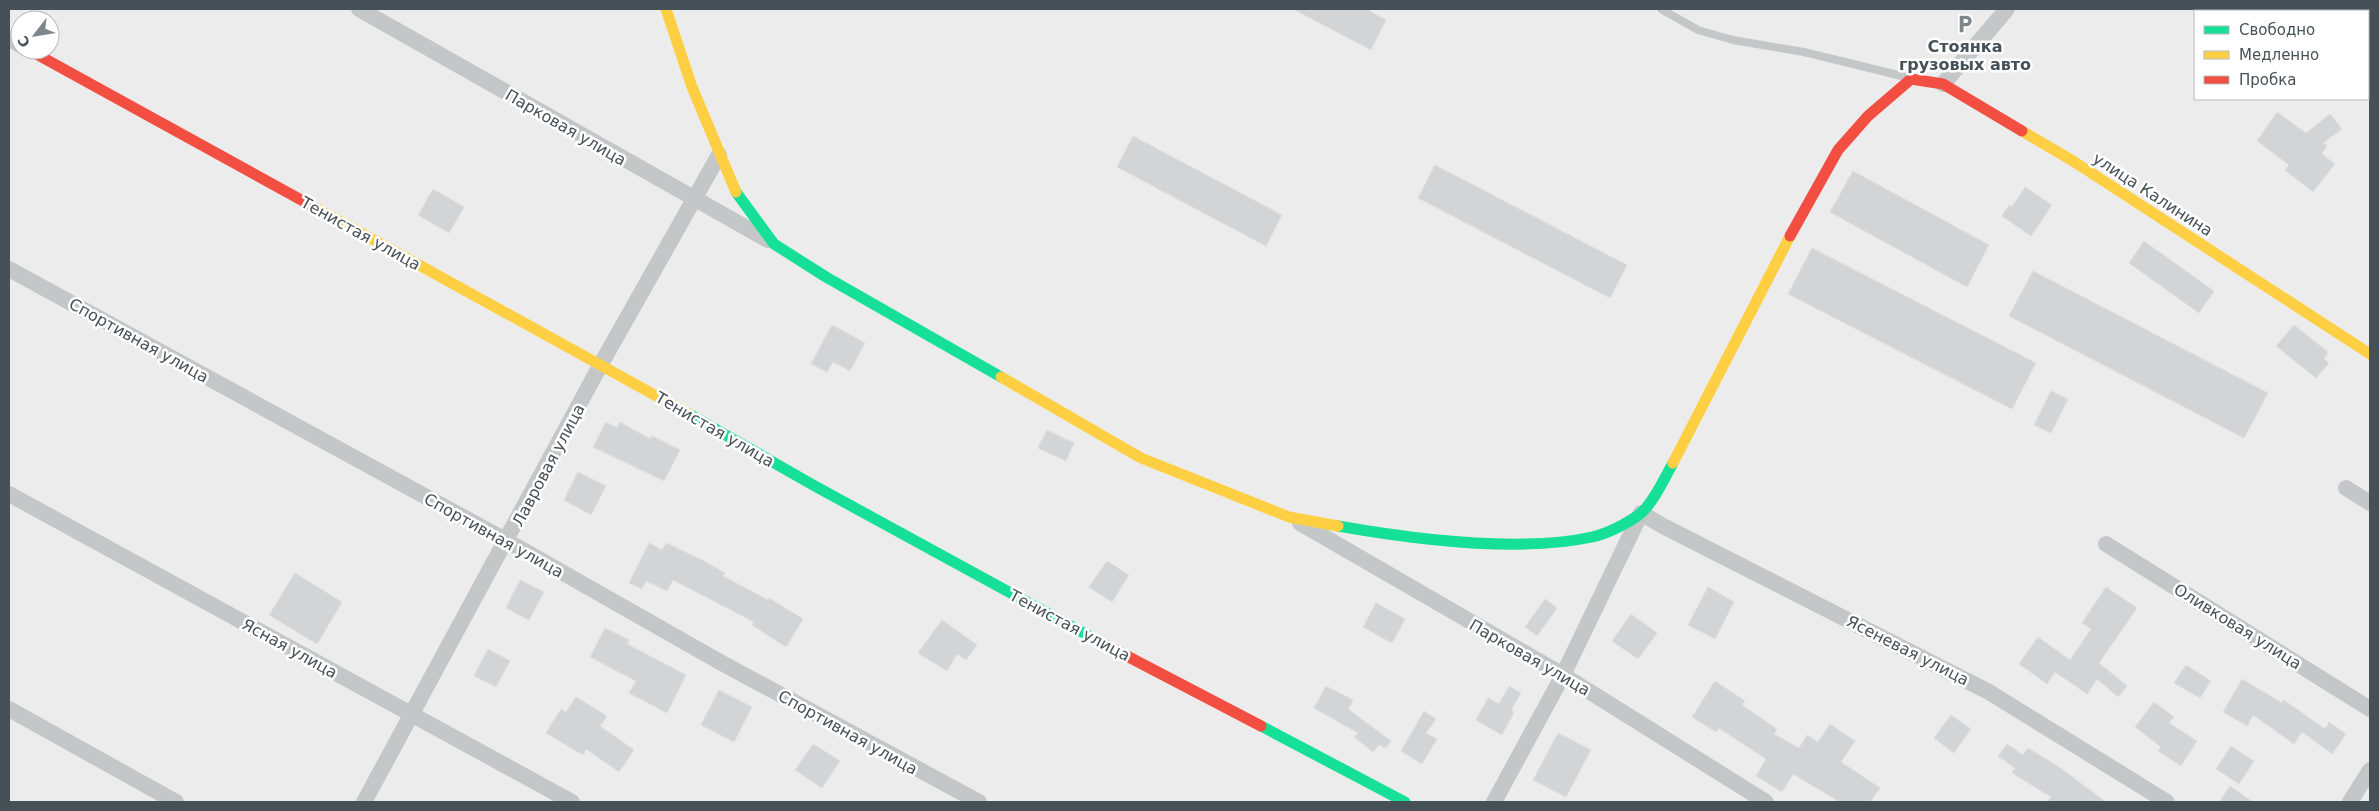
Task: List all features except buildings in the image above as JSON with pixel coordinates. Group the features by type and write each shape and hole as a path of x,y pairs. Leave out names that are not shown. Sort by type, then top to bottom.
{"street":[{"name":"Парковая улица","path":"359,9 774,244"},
{"path":"666,9 692,87 719,155 748,210 774,244 826,277 1141,458 1289,517 1378,533 1497,544 1566,541 1594,537 1641,513"},
{"path":"1943,84 2007,9"},
{"name":"Тенистая улица","path":"47,60 601,364 1032,606 1405,802"},
{"path":"1494,802 1563,675 1641,513 1661,485 1818,183 1838,150 1868,116 1911,79"},
{"name":"улица Калинина","path":"1911,79 1943,84 2073,161 2370,354"},
{"name":"Лавровая улица","path":"364,802 507,541 601,364 719,155"},
{"name":"Спортивная улица","path":"9,269 507,541 720,662 979,802"},
{"path":"2346,488 2370,503"},
{"name":"Ясная улица","path":"9,494 572,802"},
{"name":"Ясеневая улица","path":"1641,513 1989,692 2166,802"},
{"name":"Парковая улица","path":"1289,517 1563,675 1766,802"},
{"name":"Оливковая улица","path":"2106,544 2370,709"},
{"path":"9,709 176,802"},
{"path":"2350,802 2370,770"}],"lane":[{"path":"1661,9 1698,30 1733,40 1804,52 1911,79"}],"traffic: fast":[{"path":"736,192 774,244 826,277 1001,377"},
{"path":"689,414 813,485 1102,643"},
{"path":"1338,526 1432,539 1499,544 1563,542 1592,537 1617,528 1645,510 1673,463"},
{"path":"1261,726 1405,802"}],"traffic: slow":[{"path":"666,9 692,87 736,192"},
{"path":"2022,131 2073,161 2370,354"},
{"path":"314,207 689,414"},
{"path":"1673,463 1790,236"},
{"path":"1001,377 1141,458 1289,517 1338,526"}],"traffic: jam":[{"path":"47,60 314,207"},
{"path":"1790,236 1838,150 1868,116 1911,79 1943,84 2022,131"},
{"path":"1102,643 1261,726"}],"place":[{"name":"Стоянка грузовых авто","path":"1965,24"}]}
